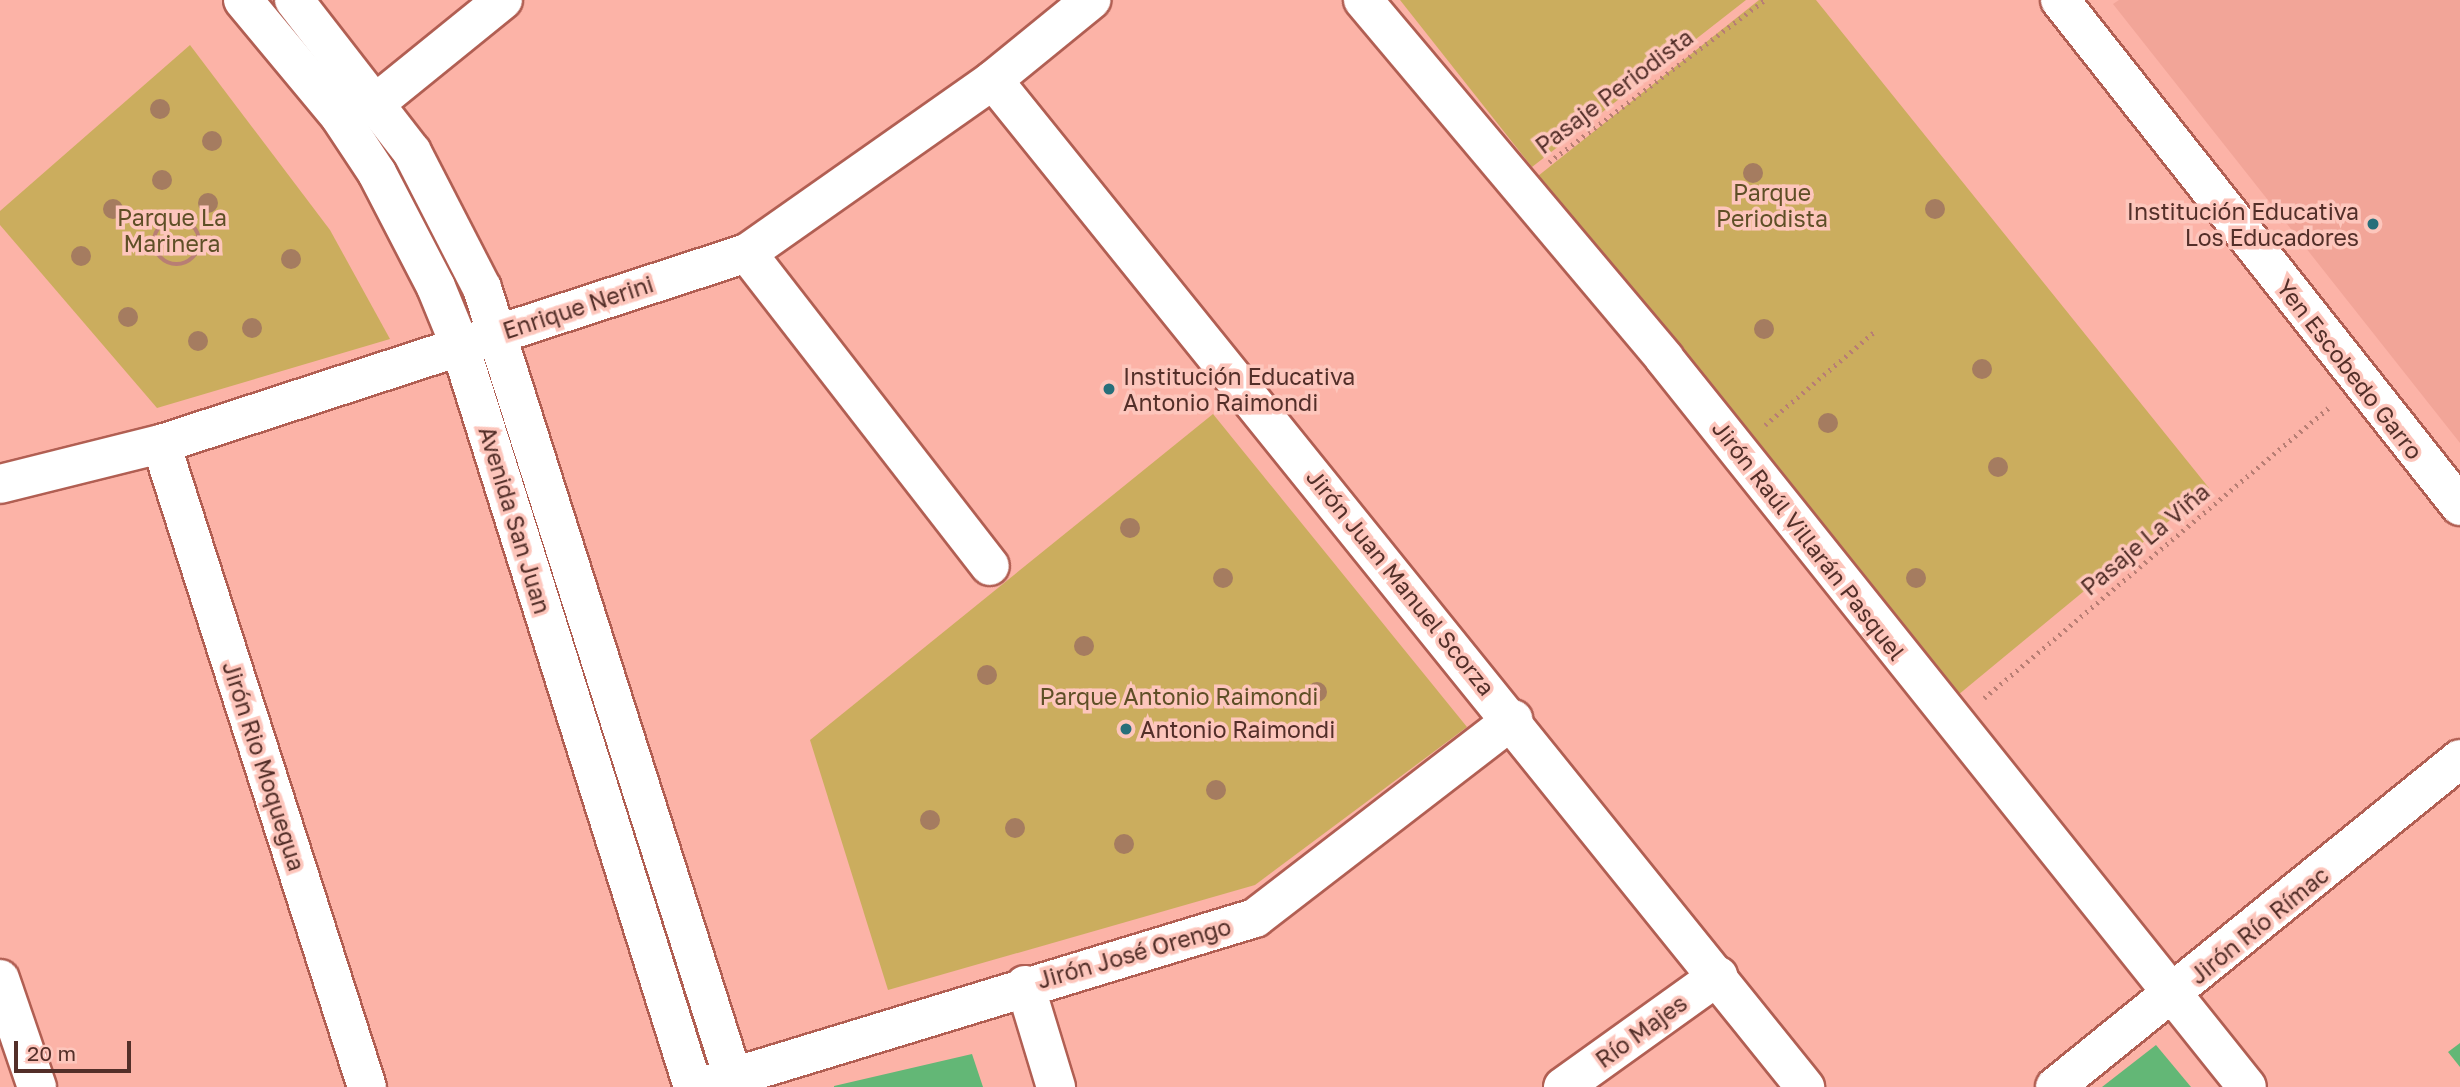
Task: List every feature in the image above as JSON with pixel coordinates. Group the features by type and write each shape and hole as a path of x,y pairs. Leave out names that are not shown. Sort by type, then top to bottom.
{"street":[{"name":"Avenida San Juan","path":"243,0 308,75 377,173 459,343 692,1087"},
{"name":"Avenida San Juan","path":"295,0 377,102 443,204 498,332 724,1083"},
{"path":"377,102 503,0"},
{"name":"Enrique Nerini","path":"0,484 161,444 459,343 747,253 993,80 1091,0"},
{"name":"Jirón Raúl Villarán Pasquel","path":"1363,0 1737,449 2171,996 2248,1087"},
{"name":"Yen Escobedo Garro","path":"2068,3 2360,382 2460,506"},
{"name":"Jirón Juan Manuel Scorza","path":"993,80 1513,719 1805,1087"},
{"path":"747,253 990,566"},
{"name":"Jirón Rio Moquegua","path":"161,444 367,1087"},
{"name":"Jirón José Orengo","path":"724,1083 1025,985 1255,918 1513,719"},
{"name":"Jirón Río Rímac","path":"2055,1087 2171,996 2460,759"},
{"name":"Río Majes","path":"1563,1087 1718,976"},
{"path":"0,979 37,1087"},
{"path":"1025,985 1056,1087"}],"path":[{"name":"Pasaje Periodista","path":"1518,186 1765,0"},
{"path":"181,220 194,227 200,243 195,257 177,265 159,256 154,240 165,223 181,220"},
{"path":"1737,449 1874,332"},
{"name":"Pasaje La Viña","path":"1954,723 2360,382"}],"shaded area":[{"name":"Institución Educativa Los Educadores","path":"2119,0 2460,0 2460,443 2113,4"}],"green space":[{"path":"1400,0 1746,0 1532,167"},
{"name":"Parque Periodista","path":"1759,0 1816,0 2209,488 1958,695 1538,176"},
{"name":"Parque La Marinera","path":"190,45 330,230 390,339 157,408 0,225 0,211"},
{"name":"Parque Antonio Raimondi","path":"1213,414 1467,727 1255,885 888,990 810,740"}],"building":[{"path":"2460,1043 2460,1067 2448,1052"},
{"path":"2156,1045 2191,1087 2102,1087"},
{"path":"972,1054 983,1087 834,1087 834,1086"}],"place":[{"name":"Institución Educativa Los Educadores","path":"2373,224"},
{"name":"Institución Educativa Antonio Raimondi","path":"1109,389"},
{"name":"Antonio Raimondi","path":"1126,729"}]}
